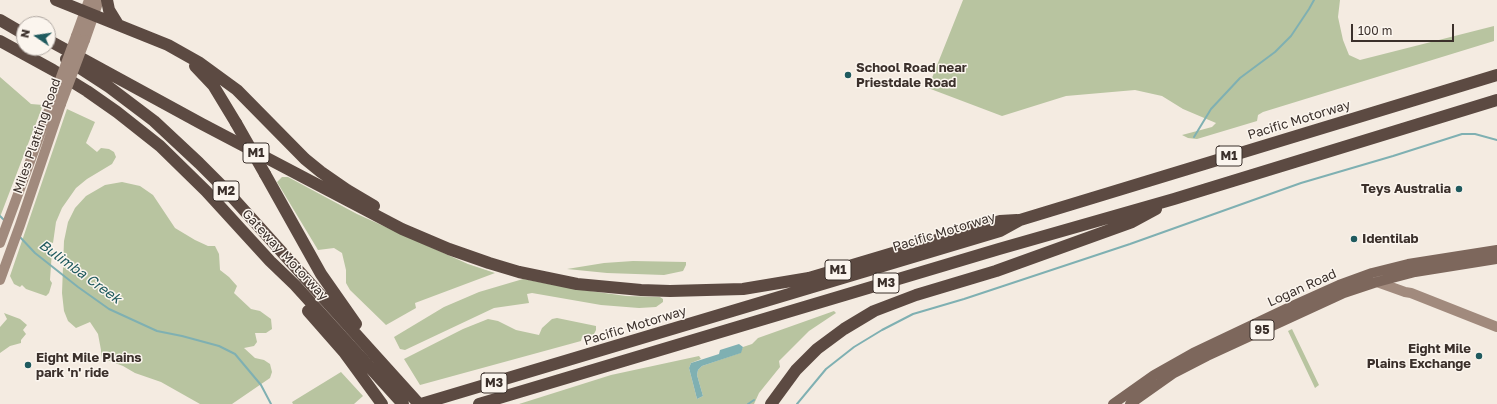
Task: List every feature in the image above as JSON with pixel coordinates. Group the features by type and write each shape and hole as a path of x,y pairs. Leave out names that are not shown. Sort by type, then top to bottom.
{"highway":[{"path":"56,0 89,9 182,52 214,72 236,90 305,159 331,180 402,221 450,243 468,256"},
{"path":"107,0 109,10 117,23"},
{"path":"0,20 16,27"},
{"path":"0,20 16,29"},
{"name":"Gateway Motorway","path":"0,41 87,91 145,133 196,180 270,261 411,402"},
{"name":"M1","path":"56,44 202,124 402,229 468,256 519,272 577,284 614,288 670,291 743,289 809,278 1000,221 1020,220"},
{"path":"182,52 187,60 213,85 321,274 351,317 377,348 380,361"},
{"name":"Gateway Motorway","path":"56,53 109,87 174,138 224,188 380,361 411,402"},
{"name":"Pacific Motorway","path":"411,402 1000,231 1020,220 1497,75"},
{"name":"M1","path":"771,404 796,370 817,349 844,329 874,311 908,297 996,271 1132,222 1174,199 1497,100"},
{"name":"M3","path":"478,404 1174,199"},
{"path":"270,261 283,284 344,352 382,404"}],"main road":[{"name":"Miles Platting Road","path":"1,241 81,38 89,9 100,0"},
{"name":"Miles Platting Road","path":"0,280 20,225 57,101"},
{"name":"Logan Road","path":"1113,404 1154,375 1193,353 1339,285 1372,273 1426,260 1497,250"},
{"name":"Logan Road","path":"1130,404 1174,373 1329,299 1404,274 1426,269 1497,259"},
{"path":"1404,274 1402,284 1412,293"},
{"path":"1377,282 1412,293 1497,327"}],"green space":[{"path":"963,0 1340,0 1338,17 1343,40 1349,55 1360,60 1494,26 1494,41 1263,112 1258,115 1257,121 1197,139 1188,138 1182,135 1212,127 1216,123 1183,109 1162,96 1135,90 1066,96 1002,116 928,88"},
{"path":"0,77 31,104 43,105 0,217"},
{"path":"67,109 95,122 86,143 97,152 101,148 109,149 114,152 116,157 112,164 87,179 76,188 62,208 56,222 53,243 47,241 47,246 52,251 50,280 52,283 49,293 46,296 26,289 22,285 20,287 14,284 10,276"},
{"path":"282,177 288,177 357,214 468,264 495,273 415,303 416,308 386,325 350,290 346,283 346,270 342,253 334,248 318,250 277,182"},
{"path":"122,182 140,186 153,195 175,228 208,246 215,246 219,254 220,270 237,286 234,293 251,309 260,311 271,319 272,329 266,333 255,333 257,342 254,346 244,348 255,358 264,360 270,364 272,372 270,378 232,404 200,404 161,382 135,373 123,366 102,358 98,334 90,322 76,328 68,321 64,311 62,293 64,241 68,222 75,208 86,196 105,185"},
{"path":"633,261 686,262 686,265 683,271 664,275 607,273 567,269 604,263"},
{"path":"523,279 576,289 626,296 660,297 663,299 663,302 656,307 639,308 601,305 532,293 527,294 529,303 494,308 405,350 400,349 394,337 444,307 479,292"},
{"path":"834,311 836,313 809,331 779,361 780,367 759,393 754,404 519,404 611,375 699,356 701,359 691,363 689,368 697,399 703,396 697,375 698,370 702,366 740,353 743,347 752,344 758,338"},
{"path":"4,313 20,319 27,325 23,330 26,334 21,340 21,343 10,346 0,353 0,327 7,319"},
{"path":"557,318 596,326 596,330 594,334 582,337 581,341 420,385 404,359 463,329 488,319 498,321 516,330 539,335 542,328 552,319"},
{"path":"1292,329 1319,385 1315,388 1288,331"},
{"path":"341,372 363,396 354,404 293,404 292,402"}],"water":[{"path":"739,344 743,347 741,353 702,366 698,370 697,375 703,396 697,399 689,368 691,363 719,354 720,350"}],"waterway":[{"path":"1194,137 1211,109 1240,78 1275,52 1291,36 1314,0"},
{"path":"797,404 826,369 854,347 913,314 964,299 1130,244 1301,183 1462,134 1475,134 1497,140"},
{"name":"Bulimba Creek","path":"0,216 5,221"},
{"name":"Bulimba Creek","path":"19,236 35,253 109,309 157,331 219,346 235,354 261,385 271,404"},
{"path":"748,404 754,400"}],"place":[{"name":"School Road near Priestdale Road","path":"848,75"},
{"name":"Teys Australia","path":"1459,189"},
{"name":"Identilab","path":"1354,239"},
{"name":"Eight Mile Plains Exchange","path":"1479,356"},
{"name":"Eight Mile Plains park 'n' ride","path":"28,365"}]}
